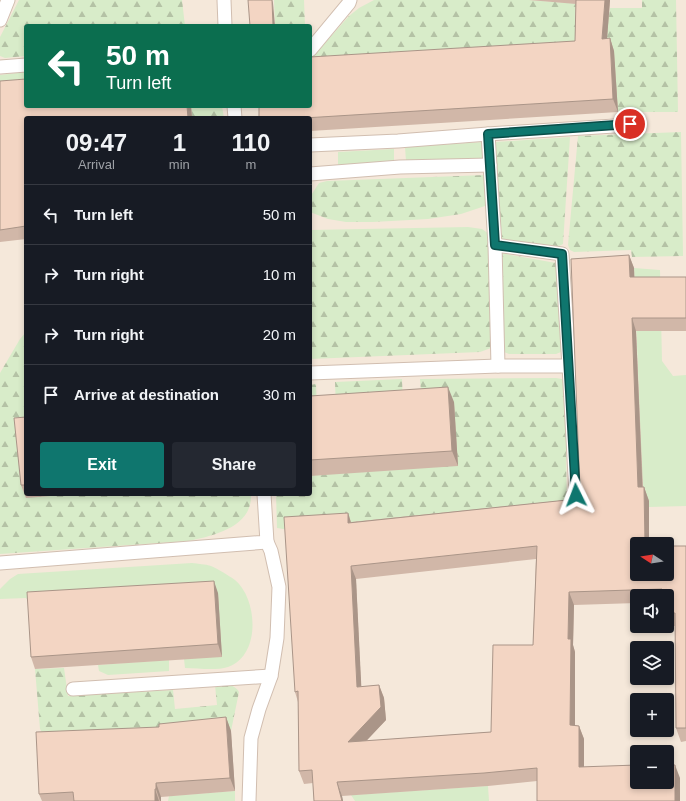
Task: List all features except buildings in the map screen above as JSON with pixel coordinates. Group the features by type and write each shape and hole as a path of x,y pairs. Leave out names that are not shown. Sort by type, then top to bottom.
{"lane":[{"path":"0,20 8,0"},
{"path":"224,0 225,24"},
{"path":"312,48 350,0"},
{"path":"0,67 24,65"},
{"path":"312,145 398,141 630,124"},
{"path":"488,134 495,245 498,366"},
{"path":"312,174 400,167 490,165"},
{"path":"495,245 562,254 576,495"},
{"path":"312,373 498,366 569,366"},
{"path":"249,801 251,738 259,709 271,676 277,638 279,587 271,551 267,542 264,496"},
{"path":"0,563 267,542"},
{"path":"73,689 271,676"}],"shaded area":[{"path":"0,0 686,0 686,801 0,801"}],"green space":[{"path":"19,0 182,0 185,24 24,24 24,56 5,58 0,56 0,37"},
{"path":"274,0 304,0 305,24 275,24"},
{"path":"374,0 529,0 581,4 581,14 609,16 610,8 642,8 642,0 676,0 678,112 618,112 312,60 312,58 349,16 359,8"},
{"path":"24,72 24,91 0,93 0,75"},
{"path":"191,108 222,108 224,116 192,116"},
{"path":"681,132 683,256 632,257 631,250 574,252 570,250 568,245 578,136"},
{"path":"570,137 563,244 557,247 506,242 502,239 495,142"},
{"path":"484,142 486,159 406,161 405,147"},
{"path":"394,149 394,162 338,165 338,152"},
{"path":"485,175 485,206 461,214 428,219 346,222 328,219 312,213 312,194 319,183 327,181"},
{"path":"468,227 482,229 489,234 494,341 491,348 480,352 312,359 312,230"},
{"path":"500,253 560,265 565,349 561,352 556,354 509,354 504,352 502,348"},
{"path":"634,268 660,270 662,361 673,376 686,375 686,506 649,507 649,501 643,500"},
{"path":"24,334 24,496 251,496 250,505 246,515 230,528 219,533 188,541 0,554 0,373"},
{"path":"402,379 403,406 336,410 335,382"},
{"path":"420,379 562,379 565,383 567,514 289,530 277,528 276,496 312,496 312,475 422,405"},
{"path":"316,384 317,412 312,412 312,385"},
{"path":"192,563 204,564 220,570 235,580 243,589 248,600 252,613 251,640 239,661 228,667 212,669 185,668 184,659 31,604 26,598 0,599 0,589 10,579 18,574"},
{"path":"169,660 169,671 108,675 99,671 98,665"},
{"path":"64,668 68,696 173,690 175,709 217,705 215,685 232,686 239,692 231,731 49,745 40,729 35,669"},
{"path":"488,786 489,801 355,801 351,795"},
{"path":"235,791 235,801 168,801 169,796"}],"route":[{"path":"576,495 562,254 495,245 488,134 630,124"}]}
